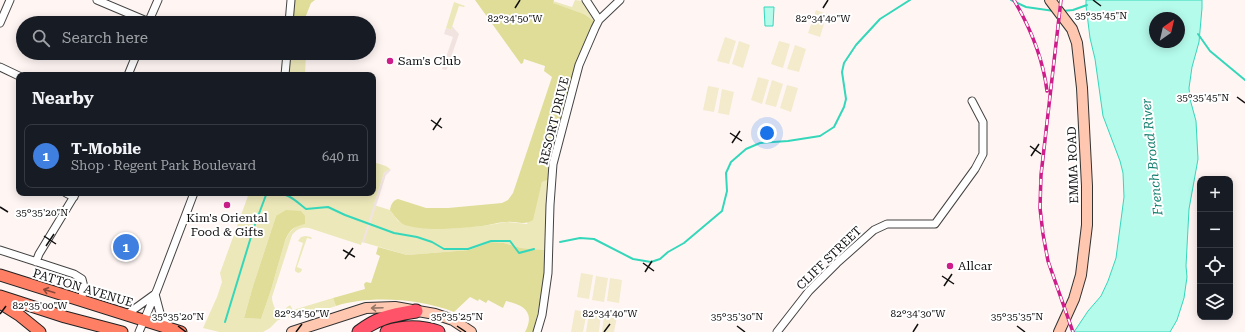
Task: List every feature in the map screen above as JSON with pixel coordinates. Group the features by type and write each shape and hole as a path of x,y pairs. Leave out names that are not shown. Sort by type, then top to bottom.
{"highway":[{"path":"359,332 387,316 416,311"},
{"path":"387,332 396,329 414,327 438,332"}],"main road":[{"name":"PATTON AVENUE","path":"0,275 176,331"},
{"path":"0,296 65,317 122,332"},
{"path":"0,303 40,332"}],"street":[{"path":"0,23 10,0"},
{"path":"97,0 135,16"},
{"path":"151,16 158,0"},
{"path":"290,16 291,0"},
{"path":"586,0 599,20"},
{"name":"RESORT DRIVE","path":"537,332 542,315 548,273 553,164 579,65 599,20 620,0"},
{"name":"EMMA ROAD","path":"1050,0 1072,29 1076,39 1079,54 1087,179 1087,225 1081,275 1074,300 1058,332"},
{"path":"129,72 134,60"},
{"path":"285,72 286,60"},
{"path":"0,67 16,75"},
{"name":"CLIFF STREET","path":"777,332 822,277 874,230 887,224 935,224 975,169 983,154 983,122 972,101"},
{"path":"36,262 39,254 74,196"},
{"path":"139,332 193,196"},
{"path":"0,250 74,274 82,279 84,288 81,301"},
{"path":"126,315 155,294"},
{"path":"155,294 160,313 176,331"},
{"path":"292,332 366,308 395,307 435,314 453,320 471,332"}],"shaded area":[{"path":"293,0 315,0 311,3 306,16 292,16"},
{"path":"475,0 554,0 553,3 584,14 594,21 566,104 549,165 548,180 542,182 533,220 529,222 504,222 482,226 443,229 405,225 398,220 390,210 392,203 398,199 426,208 448,208 502,203 508,200 513,193 552,77 544,71 545,66 524,59 523,63 521,64"},
{"path":"575,0 583,1 594,21 584,14 552,3 553,1 572,7"},
{"path":"454,2 465,6 459,6 451,30 446,28"},
{"path":"816,10 827,14 820,37 808,33"},
{"path":"452,26 459,34 446,70 442,69 453,37 444,34 446,28 451,30"},
{"path":"725,37 736,41 729,64 717,61"},
{"path":"739,41 750,45 743,68 732,64"},
{"path":"779,41 790,44 783,68 771,64"},
{"path":"795,45 806,49 799,72 787,69"},
{"path":"288,60 306,60 305,72 287,72"},
{"path":"758,77 769,80 762,104 751,100"},
{"path":"772,80 783,84 776,107 765,104"},
{"path":"787,85 798,88 791,112 780,108"},
{"path":"708,86 719,88 714,112 703,110"},
{"path":"722,89 734,92 729,115 718,113"},
{"path":"376,163 390,169 384,173 374,205 390,210 398,221 423,228 443,229 482,226 507,222 527,224 538,197 542,182 548,180 546,250 521,248 504,243 491,242 469,250 407,255 362,242 361,245 309,228 301,228 297,230 292,235 272,297 280,320 263,332 219,332 203,328 222,282 220,273 248,196 376,196","holes":["276,216 295,227 289,233 285,241 261,319 244,318"]},
{"path":"390,169 391,170 386,175 364,243 362,242 384,173"},
{"path":"286,210 301,211 305,216 305,224 292,229 285,241 261,319 244,318 276,216"},
{"path":"301,237 311,237 312,239 307,238 297,267 302,269 301,272 298,273 295,269 303,243 298,241"},
{"path":"491,242 504,243 521,248 546,250 542,291 533,332 525,332 529,320 526,311 518,305 506,301 503,308 488,300 486,303 479,299 478,301 470,297 454,312 426,304 395,300 364,300 336,306 333,298 365,289 364,284 366,282 371,283 380,256 376,254 378,247 407,255 469,250"},
{"path":"581,273 593,275 589,299 577,297"},
{"path":"596,276 608,278 604,302 592,300"},
{"path":"610,278 622,280 619,303 607,301"},
{"path":"333,298 336,306 315,313 289,318 286,312 286,308 290,305 293,310"},
{"path":"575,310 587,312 583,332 571,332"},
{"path":"589,313 601,314 599,332 586,332"},
{"path":"604,315 617,317 614,332 602,332"}],"water":[{"name":"French Broad River","path":"1086,0 1202,0 1199,42 1192,67 1189,88 1190,99 1196,121 1198,159 1189,209 1186,266 1187,277 1184,298 1177,320 1170,332 1074,332 1088,311 1101,296 1108,281 1116,258 1124,197 1123,173 1103,116 1095,59 1090,38"},
{"path":"764,7 774,7 773,26 765,26"}],"waterway":[{"path":"560,242 580,238 594,239 633,259 651,262 660,259 668,252 684,243 722,211 727,191 726,173 731,162 746,149 760,143 788,141 820,136 834,127 844,107 846,99 842,72 844,63 856,45 880,19 910,0"},
{"path":"1011,0 1026,7 1054,11"},
{"path":"1062,11 1073,10 1087,5"},
{"path":"1198,34 1210,51 1245,80"},
{"path":"225,322 254,227 266,196"},
{"path":"288,196 306,209 328,207 345,215 394,233 417,237 432,242 444,249 468,249 491,241 510,241 519,253 534,249"}],"railway":[{"path":"1014,0 1026,22 1039,55 1043,67 1047,91"},
{"path":"1061,0 1041,175 1040,208 1048,261 1073,332"}],"place":[{"name":"Sam's Club","path":"390,61"},
{"name":"Kim's Oriental Food & Gifts","path":"227,205"},
{"name":"T-Mobile","path":"126,247"},
{"name":"Allcar","path":"950,266"}]}
